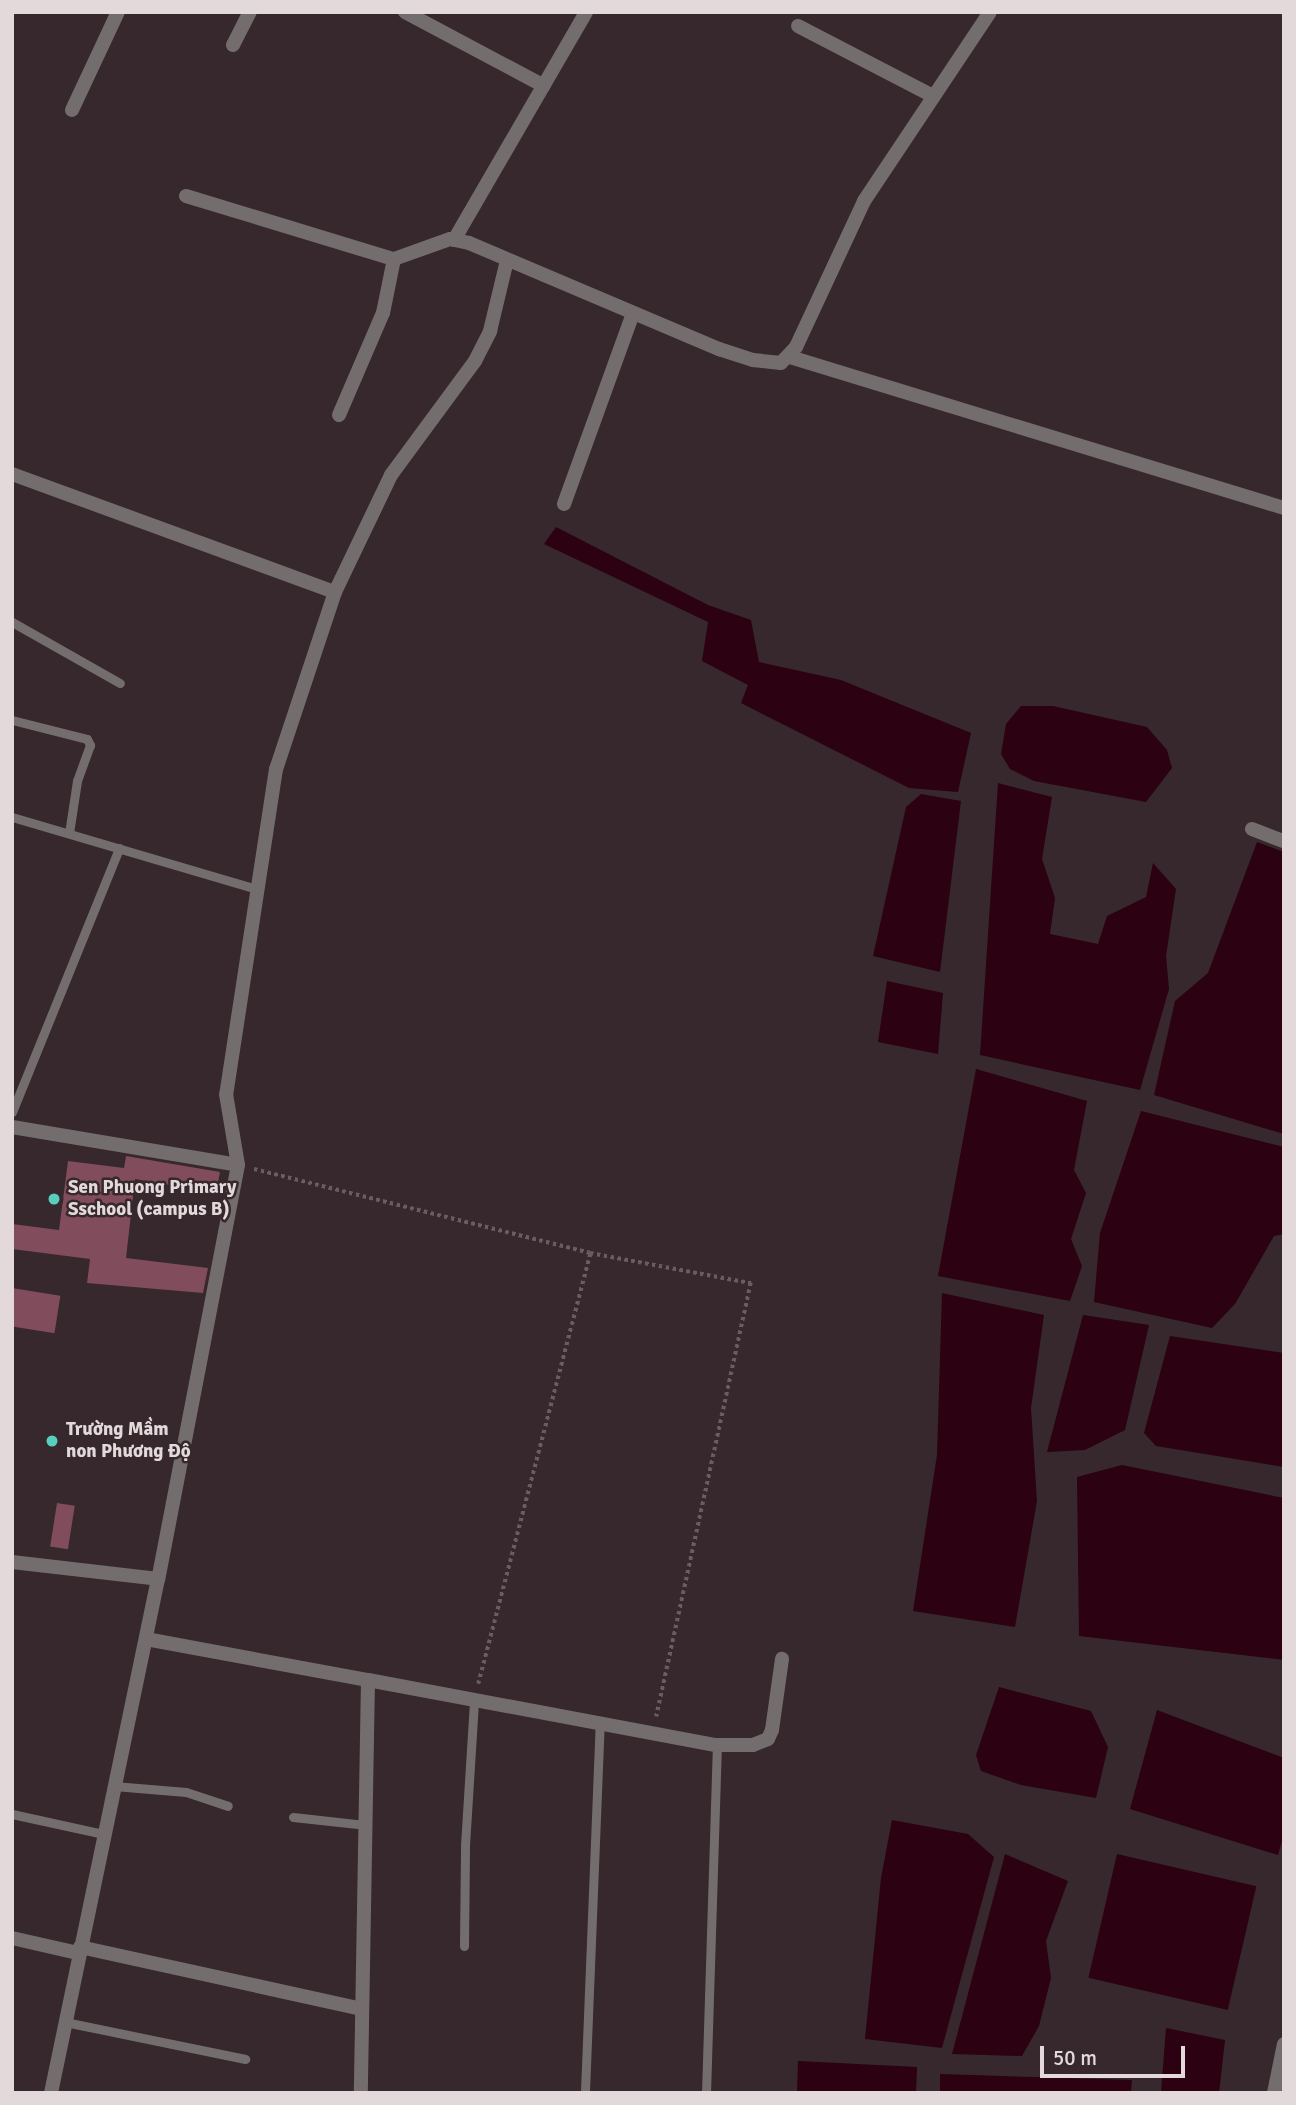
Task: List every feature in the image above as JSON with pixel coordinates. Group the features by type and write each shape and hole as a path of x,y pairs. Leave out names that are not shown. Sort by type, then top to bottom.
{"street":[{"path":"72,110 118,12"},
{"path":"233,45 250,12"},
{"path":"405,12 544,86"},
{"path":"454,240 586,12"},
{"path":"186,196 394,259 454,240 753,360 781,363 790,357 864,201 990,12"},
{"path":"799,26 933,96"},
{"path":"339,415 383,313 394,259"},
{"path":"51,2093 103,1834 146,1639 238,1165 226,1094 276,769 335,592 391,475 475,361 490,331 507,260"},
{"path":"564,503 632,313"},
{"path":"790,357 1284,508"},
{"path":"12,474 335,592"},
{"path":"1252,829 1284,841"},
{"path":"12,1127 238,1165"},
{"path":"12,1562 158,1579"},
{"path":"146,1639 717,1745 753,1745 768,1739 782,1659"},
{"path":"361,2093 368,1680"},
{"path":"12,1938 361,2009"},
{"path":"1274,2093 1284,2044"}],"lane":[{"path":"12,622 120,683"},
{"path":"12,720 87,739 69,833"},
{"path":"12,817 257,889"},
{"path":"12,1112 119,848"},
{"path":"464,1946 465,1845 474,1700"},
{"path":"585,2091 600,1723"},
{"path":"706,2093 717,1745"},
{"path":"114,1786 186,1793 229,1806"},
{"path":"12,1814 103,1834"},
{"path":"293,1817 365,1825"},
{"path":"65,2022 245,2059"}],"path":[{"path":"238,1165 590,1253 751,1283 653,1733"},
{"path":"474,1700 590,1253"}],"shaded area":[{"path":"556,527 708,605 751,620 759,662 841,680 971,733 958,792 909,788 741,703 748,685 702,661 708,622 544,544"},
{"path":"1021,706 1053,706 1147,727 1167,750 1172,768 1146,802 1034,781 1010,769 1001,754 1006,724"},
{"path":"998,783 1052,797 1042,859 1055,898 1050,934 1098,944 1107,916 1146,897 1153,863 1176,889 1166,956 1169,989 1140,1090 980,1055"},
{"path":"921,794 961,801 940,972 873,956 906,807"},
{"path":"1257,842 1284,852 1284,1134 1154,1095 1175,1001 1208,973"},
{"path":"887,981 943,993 938,1054 878,1042"},
{"path":"976,1069 1087,1101 1074,1170 1086,1193 1071,1239 1082,1266 1070,1301 938,1276"},
{"path":"1141,1111 1284,1147 1284,1234 1274,1236 1235,1304 1212,1328 1094,1302 1100,1233"},
{"path":"942,1293 1044,1315 1031,1408 1037,1501 1015,1627 913,1611 937,1455"},
{"path":"1083,1315 1149,1325 1125,1430 1085,1450 1047,1452"},
{"path":"1170,1336 1284,1353 1284,1467 1156,1446 1144,1433"},
{"path":"1122,1465 1284,1498 1284,1660 1079,1636 1077,1477"},
{"path":"999,1687 1091,1711 1108,1747 1096,1798 1021,1785 981,1771 976,1755"},
{"path":"1157,1710 1284,1758 1284,1834 1278,1855 1130,1809"},
{"path":"892,1820 968,1834 994,1857 942,2048 865,2039 881,1878"},
{"path":"1005,1854 1068,1881 1046,1941 1051,1978 1039,2026 1022,2056 952,2054"},
{"path":"1117,1854 1256,1886 1228,2010 1088,1978"},
{"path":"1166,2028 1225,2040 1219,2093 1161,2093"},
{"path":"798,2061 917,2067 916,2093 797,2093"},
{"path":"940,2074 1132,2080 1131,2093 940,2093"}],"building":[{"path":"126,1156 220,1172 216,1193 135,1179 126,1258 208,1268 203,1293 87,1283 90,1259 12,1249 12,1224 59,1230 68,1161 124,1168"},
{"path":"12,1288 60,1296 54,1333 12,1326"},
{"path":"57,1503 75,1506 68,1549 50,1546"}],"place":[{"name":"Sen Phuong Primary Sschool (campus B)","path":"54,1199"},
{"name":"Trường Mầm non Phương Độ","path":"52,1441"}]}
